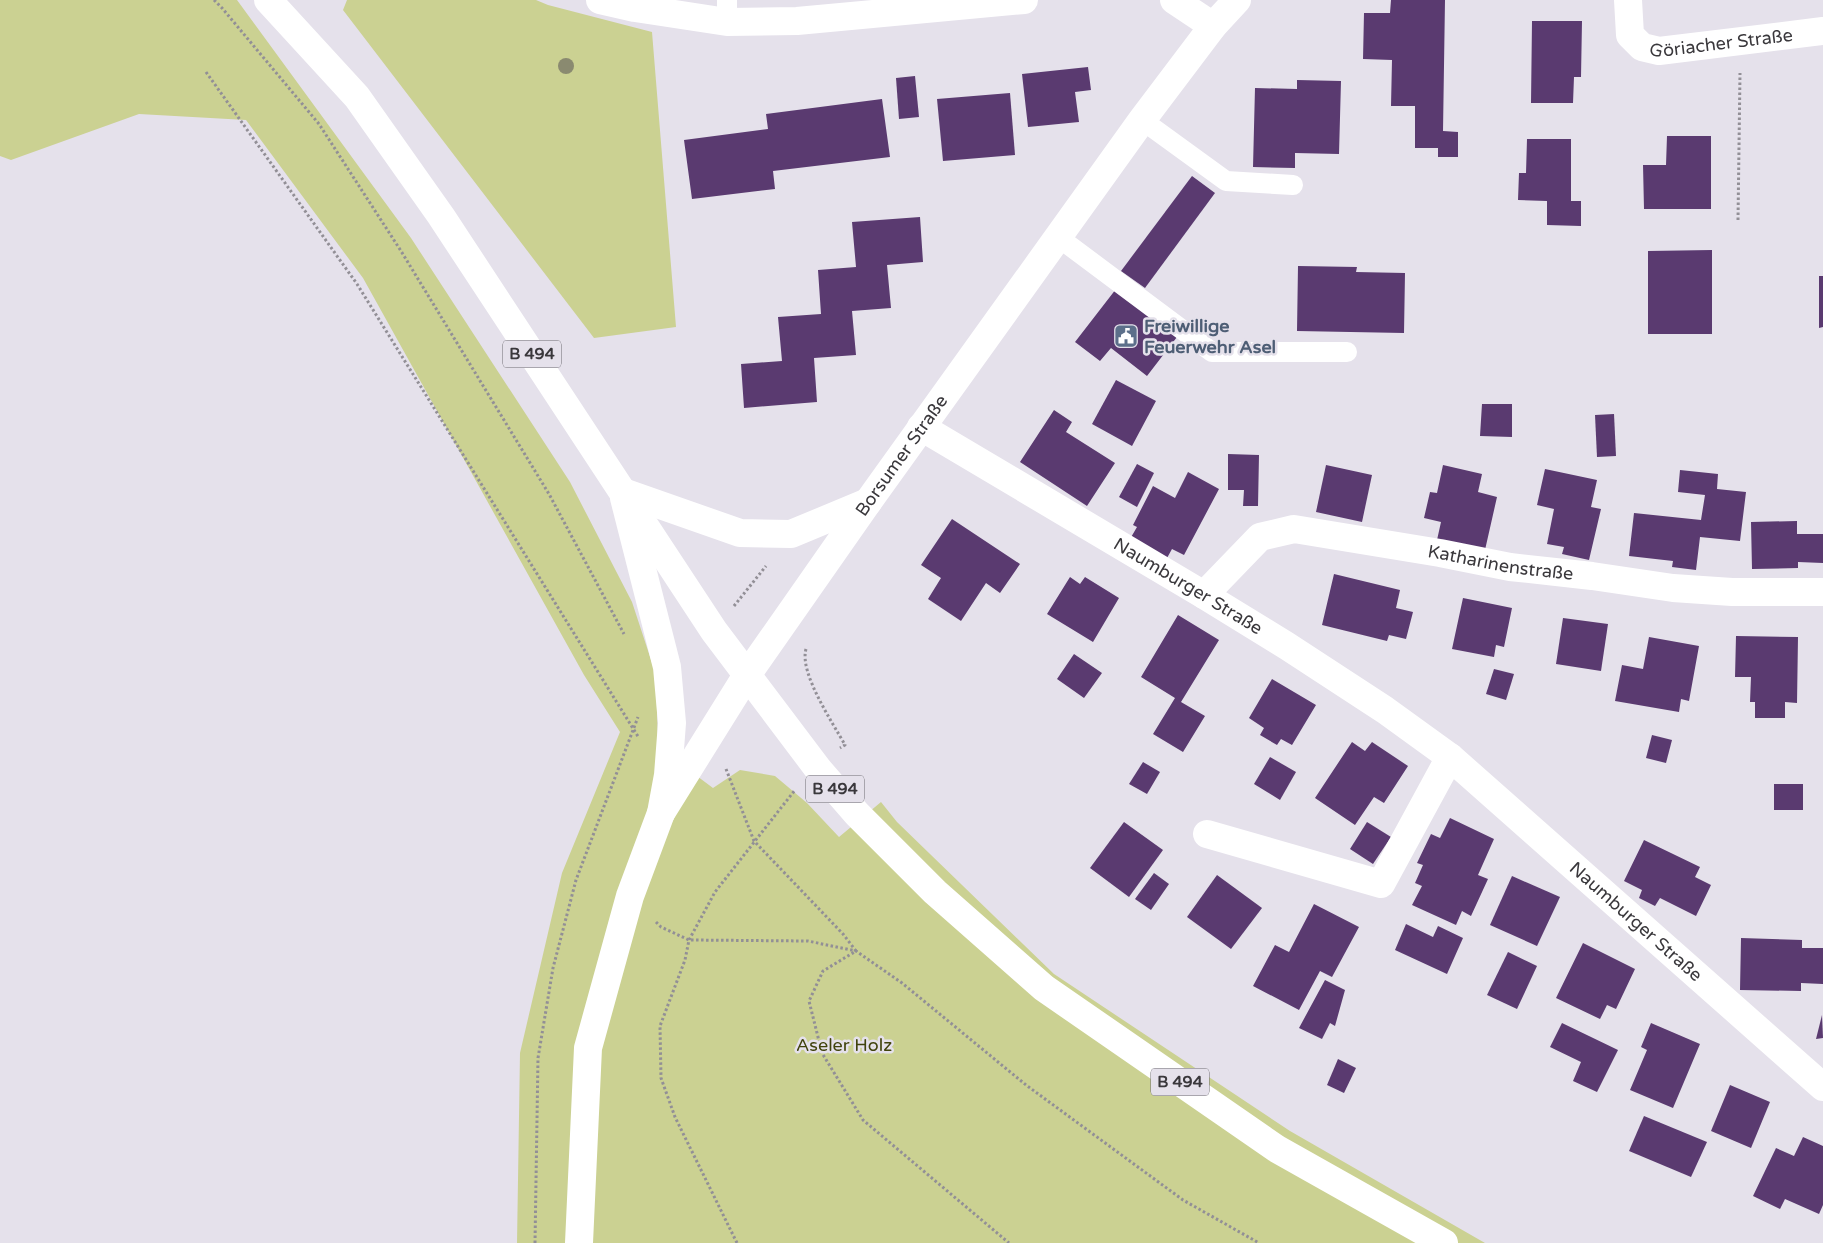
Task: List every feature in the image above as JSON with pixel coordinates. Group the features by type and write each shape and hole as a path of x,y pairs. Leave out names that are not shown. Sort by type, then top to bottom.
{"street":[{"name":"B 494","path":"268,0 357,97 441,216 714,631 818,769 857,814 935,892 1044,988 1277,1149 1444,1243"},
{"path":"600,0 635,8 727,11 797,21 1024,0"},
{"path":"1174,0 1213,26"},
{"name":"Borsumer Straße","path":"661,813 747,675 868,502 1142,120 1213,26 1237,0"},
{"name":"Göriacher Straße","path":"1628,0 1630,35 1642,47 1659,51 1823,31"},
{"name":"Naumburger Straße","path":"921,428 1204,594 1385,710 1450,757 1823,1087"},
{"path":"622,492 740,534 791,534 868,502"},
{"path":"579,1243 588,1048 630,896 661,813 668,775 672,722 667,667 622,492"},
{"name":"Katharinenstraße","path":"1204,594 1260,537 1294,529 1510,567 1592,576 1673,588 1732,592 1823,592"},
{"path":"1207,834 1381,884 1450,757"}],"lane":[{"path":"1142,120 1226,181 1293,185"},
{"path":"1058,237 1212,352 1347,352"}],"path":[{"path":"214,0 318,124 391,235 549,494 624,635"},
{"path":"1738,220 1741,42"},
{"path":"206,72 357,284 633,730 668,775"},
{"path":"737,1243 675,1117 661,1078 660,1026 685,960 689,940 715,892 792,792 844,745 810,681 804,654 807,644"},
{"path":"535,1243 538,1058 553,968 576,880 639,715"},
{"path":"754,841 843,934 856,951 902,983 1026,1085 1183,1200 1259,1243"},
{"path":"630,896 661,927 689,940 808,941 856,951"},
{"path":"856,951 824,971 809,1000 822,1053 863,1120 1009,1243"}],"green space":[{"name":"Aseler Holz","path":"0,0 237,0 411,238 570,482 632,602 656,675 658,747 713,788 740,770 775,776 807,803 839,837 881,802 897,822 1054,974 1290,1131 1485,1243 517,1243 520,1053 562,873 620,732 584,675 363,278 246,120 139,114 11,160 0,156"},
{"path":"347,0 536,0 548,5 652,32 676,327 594,338 343,10"}],"building":[{"path":"1391,0 1445,0 1443,131 1458,132 1458,157 1438,157 1438,148 1415,148 1415,106 1391,106 1392,60 1363,59 1364,13 1390,13"},
{"path":"1532,21 1582,21 1581,77 1574,77 1573,103 1531,103"},
{"path":"1088,67 1091,90 1075,92 1079,122 1028,127 1022,74"},
{"path":"915,76 919,117 899,119 896,78"},
{"path":"1297,80 1341,81 1339,154 1295,153 1295,168 1253,167 1255,88 1297,89"},
{"path":"1010,93 1015,155 943,161 937,99"},
{"path":"882,99 890,157 773,171 775,189 692,199 684,140 768,129 766,114"},
{"path":"1667,136 1711,136 1711,209 1644,209 1643,165 1666,165"},
{"path":"1527,139 1571,139 1571,201 1581,201 1581,226 1547,225 1547,201 1518,200 1519,173 1526,173"},
{"path":"1192,176 1215,193 1145,288 1121,271"},
{"path":"920,217 923,262 887,265 891,308 852,311 856,355 814,358 817,402 744,408 741,364 782,361 778,317 821,314 818,270 856,267 852,222"},
{"path":"1712,250 1712,334 1648,334 1648,251"},
{"path":"1298,266 1357,267 1356,272 1405,273 1404,333 1297,331"},
{"path":"1819,276 1823,276 1823,327 1819,328"},
{"path":"1116,289 1177,337 1147,376 1111,348 1100,361 1075,342"},
{"path":"1116,380 1156,401 1132,446 1092,424"},
{"path":"1482,404 1512,404 1512,437 1480,436"},
{"path":"1054,410 1072,422 1066,432 1115,463 1087,506 1020,462"},
{"path":"1614,414 1616,456 1597,457 1595,415"},
{"path":"1228,454 1259,455 1258,506 1243,506 1244,490 1228,490"},
{"path":"1137,464 1154,473 1137,507 1119,497"},
{"path":"1326,465 1372,475 1362,522 1316,512"},
{"path":"1443,465 1482,474 1478,492 1497,497 1485,550 1437,540 1441,522 1424,518 1430,492 1437,493"},
{"path":"1545,469 1597,480 1591,507 1601,509 1589,560 1562,554 1564,547 1547,544 1554,509 1537,505"},
{"path":"1680,470 1718,474 1717,489 1746,492 1740,541 1700,537 1696,570 1672,567 1673,561 1629,556 1634,513 1701,520 1705,495 1678,492"},
{"path":"1188,472 1219,489 1184,555 1172,549 1167,558 1130,539 1137,527 1133,525 1153,486 1175,498"},
{"path":"952,519 1020,564 1000,593 986,583 961,621 928,599 941,578 921,565"},
{"path":"1797,521 1797,534 1823,534 1823,563 1798,562 1798,568 1752,569 1751,522"},
{"path":"1334,574 1400,590 1396,608 1413,612 1406,639 1389,635 1387,641 1322,625"},
{"path":"1070,577 1080,584 1085,577 1119,598 1093,642 1047,614"},
{"path":"1463,598 1512,608 1504,647 1496,645 1494,657 1452,649"},
{"path":"1178,615 1219,640 1181,702 1205,716 1183,752 1153,734 1175,698 1141,677"},
{"path":"1563,618 1608,624 1601,671 1556,664"},
{"path":"1736,636 1798,637 1797,703 1785,702 1785,718 1755,718 1755,702 1750,702 1751,677 1735,677"},
{"path":"1649,637 1699,646 1689,701 1681,699 1679,712 1615,701 1622,665 1643,669"},
{"path":"1074,654 1102,673 1084,698 1057,679"},
{"path":"1494,669 1514,674 1506,700 1486,694"},
{"path":"1272,679 1316,705 1292,745 1281,739 1277,745 1260,735 1264,728 1249,718"},
{"path":"1652,735 1672,740 1666,763 1646,758"},
{"path":"1352,742 1365,751 1372,742 1408,766 1384,803 1374,797 1355,825 1315,798"},
{"path":"1270,757 1296,772 1280,800 1254,784"},
{"path":"1143,762 1160,772 1147,794 1129,784"},
{"path":"1774,784 1803,784 1803,810 1774,810"},
{"path":"1450,818 1494,839 1478,875 1488,879 1471,916 1462,911 1456,925 1412,905 1422,886 1415,883 1423,865 1417,863 1431,834 1440,838"},
{"path":"1124,822 1163,850 1129,897 1090,868"},
{"path":"1367,822 1391,837 1373,864 1350,849"},
{"path":"1644,840 1700,867 1695,877 1711,885 1696,916 1660,898 1655,906 1639,898 1642,890 1624,881"},
{"path":"1154,873 1169,884 1151,910 1135,899"},
{"path":"1217,875 1262,908 1231,949 1187,917"},
{"path":"1512,876 1560,897 1537,946 1490,925"},
{"path":"1314,904 1359,927 1332,977 1320,971 1299,1010 1253,986 1275,945 1289,952"},
{"path":"1406,924 1433,937 1438,926 1463,938 1447,974 1395,950"},
{"path":"1741,938 1802,940 1802,948 1823,948 1823,984 1801,983 1801,991 1740,990"},
{"path":"1583,943 1635,969 1616,1009 1607,1005 1600,1019 1556,998"},
{"path":"1508,952 1537,966 1517,1009 1487,995"},
{"path":"1325,980 1345,990 1335,1026 1330,1023 1322,1039 1299,1028"},
{"path":"1822,1015 1823,1038 1816,1039"},
{"path":"1562,1023 1618,1050 1597,1092 1573,1081 1581,1062 1550,1047"},
{"path":"1651,1023 1700,1044 1673,1108 1630,1090 1647,1050 1641,1047"},
{"path":"1338,1059 1356,1068 1344,1093 1327,1085"},
{"path":"1730,1085 1770,1102 1751,1148 1711,1131"},
{"path":"1644,1116 1707,1142 1691,1177 1629,1151"},
{"path":"1803,1137 1823,1146 1823,1205 1819,1214 1785,1199 1780,1209 1753,1196 1776,1148 1794,1156"}],"place":[{"name":"Freiwillige Feuerwehr Asel","path":"1126,336"}]}
